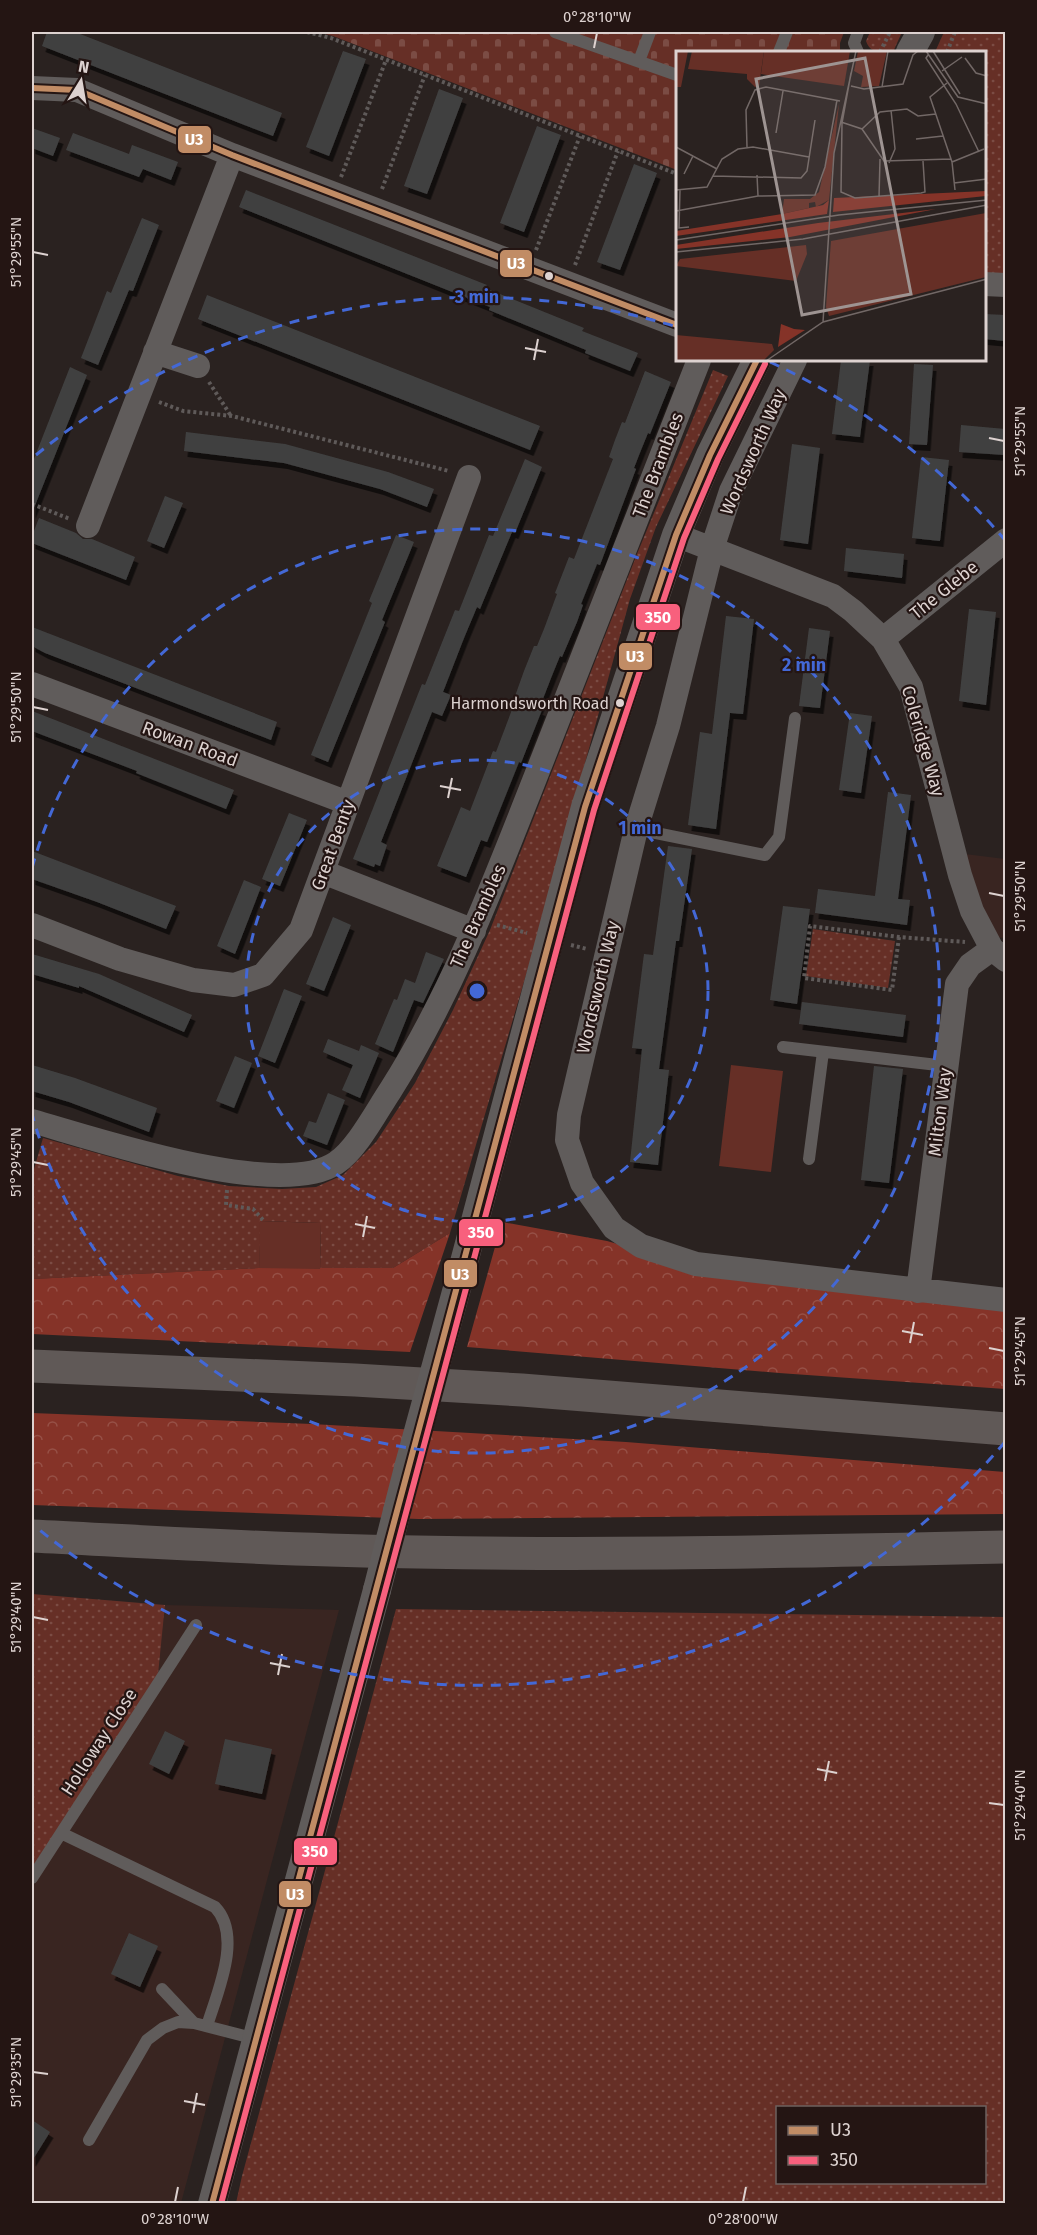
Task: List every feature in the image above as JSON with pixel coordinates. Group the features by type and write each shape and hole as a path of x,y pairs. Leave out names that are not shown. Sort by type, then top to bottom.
{"highway":[{"path":"32,1366 343,1379 522,1390 1005,1429"},
{"path":"32,1536 330,1550 507,1553 748,1553 1005,1547"}],"street":[{"path":"911,51 921,32"},
{"path":"32,88 77,90 232,155 676,325"},
{"path":"88,526 232,155"},
{"path":"986,284 1005,285"},
{"path":"155,352 198,366"},
{"name":"The Brambles","path":"32,1121 154,1155 229,1171 297,1174 316,1170 336,1163 359,1139 413,1053 476,925 698,362"},
{"path":"212,2204 585,807 676,535 710,455 756,362"},
{"name":"Wordsworth Way","path":"794,362 731,491 711,549 668,726 636,829 569,1115 567,1140 582,1183 614,1228 641,1246 696,1264 1005,1300"},
{"name":"Great Benty","path":"32,925 120,959 193,980 234,985 263,975 301,930 469,477"},
{"name":"Coleridge Way","path":"676,535 833,596 854,611 883,639 911,687 960,875 972,911 996,951"},
{"name":"The Glebe","path":"883,639 1005,540"},
{"name":"Rowan Road","path":"32,684 348,803"},
{"path":"323,872 476,925"},
{"name":"Milton Way","path":"918,1291 957,984 970,965 996,951"}],"lane":[{"path":"555,32 676,75"},
{"path":"639,61 650,32"},
{"path":"779,51 787,32"},
{"path":"858,32 854,43 858,51"},
{"path":"636,829 765,855 779,837 795,718"},
{"path":"783,1047 946,1066"},
{"path":"809,1159 823,1052"},
{"name":"Holloway Close","path":"32,1878 196,1625"},
{"path":"61,1833 214,1907 220,1913 226,1929 226,1960 207,2026"},
{"path":"162,1989 194,2023"},
{"path":"89,2140 147,2040 170,2024 194,2023 256,2039"}],"path":[{"path":"307,32 331,38 676,174"},
{"path":"880,51 890,32"},
{"path":"947,51 955,32"},
{"path":"334,194 386,60"},
{"path":"374,209 425,75"},
{"path":"529,268 580,136"},
{"path":"568,283 618,151"},
{"path":"198,366 232,416"},
{"path":"138,395 183,411 232,416 469,477"},
{"path":"32,504 88,526"},
{"path":"476,925 529,933"},
{"path":"899,937 892,990 804,978 810,926 899,937 996,951"},
{"path":"229,1171 225,1205 254,1209 264,1221"}],"shaded area":[{"path":"957,853 1005,859 1005,938 991,937"},
{"path":"165,1605 339,1610 181,2203 32,2203 32,1878 157,1685"}],"green space":[{"path":"317,32 844,32 840,51 676,51 676,170 333,36"},
{"path":"870,32 902,32 893,51 873,50 866,41"},
{"path":"944,32 1005,32 1005,274 986,273 986,51 935,51"},
{"path":"713,370 728,376 656,527 630,599 539,931 450,1233 393,1268 320,1269 321,1223 261,1221 259,1268 32,1279 32,1176 43,1138 178,1176 229,1186 282,1189 316,1187 343,1175 376,1142 415,1083 453,1010 490,930 637,554"},
{"path":"813,929 895,941 888,988 806,976"},
{"path":"731,1065 783,1071 771,1172 719,1166"},
{"path":"260,1221 321,1223 320,1269 259,1268"},
{"path":"502,1222 607,1241 642,1251 1005,1306 1005,1389 467,1347"},
{"path":"450,1233 410,1352 32,1334 32,1279 259,1268 393,1268"},
{"path":"32,1413 312,1424 626,1442 1005,1472 1005,1514 419,1519 32,1505"},
{"path":"32,1594 165,1605 157,1685 32,1878"},
{"path":"396,1609 1005,1617 1005,2203 236,2203"}],"building":[{"path":"47,32 75,32 282,113 273,136 42,46"},
{"path":"343,51 366,59 329,156 306,147"},
{"path":"439,89 463,98 427,194 404,186"},
{"path":"537,126 561,135 524,232 500,223"},
{"path":"32,128 60,138 53,156 32,148"},
{"path":"73,133 129,154 132,145 178,162 171,180 143,169 139,177 66,150"},
{"path":"634,164 657,173 620,270 597,262"},
{"path":"246,190 487,285 485,288 584,328 582,331 638,353 630,371 585,353 586,350 489,310 490,307 239,207"},
{"path":"142,218 159,225 133,291 129,290 98,365 81,358 107,291 111,293"},
{"path":"207,295 540,426 530,450 198,319"},
{"path":"986,314 1005,315 1005,341 986,339"},
{"path":"841,362 870,362 860,437 832,434"},
{"path":"914,364 933,365 927,445 909,444"},
{"path":"70,367 87,375 32,513 32,464"},
{"path":"645,371 671,382 641,450 600,565 597,564 581,604 583,605 577,622 553,673 539,709 542,710 521,763 519,762 487,842 481,840 466,877 437,866 461,807 470,811 493,751 496,752 524,671 544,629 569,557 574,559 613,459 609,457 615,440 622,422 625,423"},
{"path":"961,425 1005,429 1005,455 959,452"},
{"path":"186,432 285,444 388,472 434,489 427,507 380,489 284,463 184,451"},
{"path":"792,444 820,448 808,544 780,540"},
{"path":"921,457 949,460 940,541 912,538"},
{"path":"525,459 542,467 515,533 512,532 480,609 477,607 464,638 443,692 451,695 442,716 432,712 381,842 387,845 380,866 375,864 374,867 353,859 422,684 425,685 455,610 459,611 489,535 493,536"},
{"path":"165,496 183,503 164,548 147,541"},
{"path":"39,518 76,533 83,539 92,539 135,557 126,580 32,543 32,536"},
{"path":"396,535 414,542 382,620 385,622 328,762 311,755 372,603 369,601"},
{"path":"846,548 904,554 902,578 844,571"},
{"path":"969,609 996,612 986,705 959,701"},
{"path":"726,616 754,619 743,714 730,713 716,829 688,825 700,732 712,734"},
{"path":"32,627 277,722 271,740 45,653 32,646"},
{"path":"809,628 830,631 820,708 799,706"},
{"path":"32,711 234,790 226,809 136,773 137,771 32,731"},
{"path":"850,713 872,716 861,793 839,790"},
{"path":"888,792 911,795 898,899 910,900 907,925 815,913 818,889 875,896"},
{"path":"289,813 307,820 280,886 262,879"},
{"path":"668,846 692,849 679,941 676,941 659,1069 669,1070 658,1165 630,1162 642,1049 632,1048 644,954 653,955"},
{"path":"32,851 176,906 166,929 32,879"},
{"path":"244,880 261,887 235,954 217,946"},
{"path":"783,906 810,909 797,1004 770,1000"},
{"path":"333,917 351,925 324,991 306,984"},
{"path":"426,952 444,959 423,1003 414,1000 393,1052 375,1044 405,979 415,983"},
{"path":"32,954 99,974 192,1015 184,1032 79,986 79,988 32,974"},
{"path":"284,989 302,996 275,1063 258,1056"},
{"path":"802,1002 906,1015 903,1037 799,1024"},
{"path":"328,1039 359,1051 361,1045 379,1053 360,1098 342,1090 353,1065 323,1052"},
{"path":"235,1056 252,1063 234,1108 216,1101"},
{"path":"32,1065 157,1108 149,1132 69,1102 32,1091"},
{"path":"874,1066 903,1069 889,1183 861,1180"},
{"path":"328,1093 345,1100 327,1145 303,1136 309,1121 316,1123"},
{"path":"165,1731 185,1741 169,1774 149,1764"},
{"path":"225,1739 272,1749 262,1794 215,1784"},
{"path":"129,1933 158,1946 140,1987 111,1974"},
{"path":"32,2120 50,2132 32,2161"}],"transit line":[{"name":"U3","path":"32,88 77,90 232,155 676,325"},
{"name":"U3","path":"212,2204 585,807 676,535 710,455 756,362"},
{"name":"350","path":"221,2204 594,810 684,538 718,459 765,364"}],"place":[{"name":"Harmondsworth Road","path":"620,703"}]}
